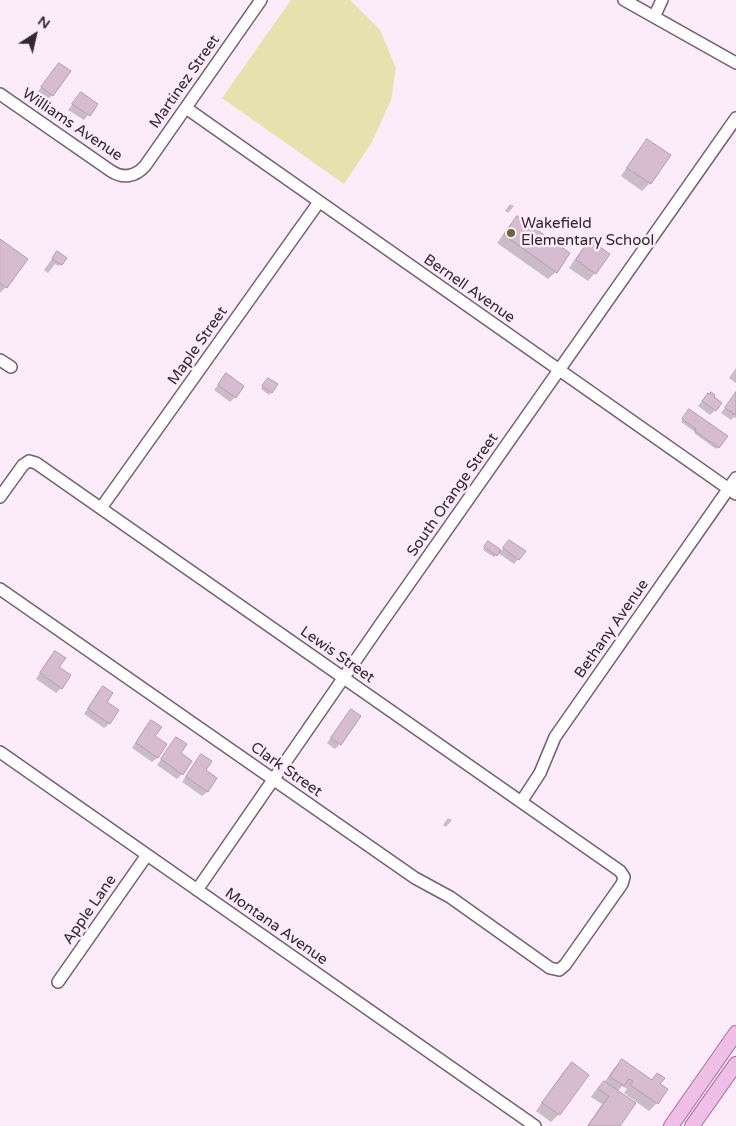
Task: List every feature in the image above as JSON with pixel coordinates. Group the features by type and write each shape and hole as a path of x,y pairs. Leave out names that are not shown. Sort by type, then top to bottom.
{"main road":[{"path":"671,1126 736,1033"},
{"path":"692,1126 736,1064"}],"street":[{"path":"624,0 736,63"},
{"path":"654,17 662,0"},
{"name":"Martinez Street","path":"129,176 138,173 145,166 186,108 255,2"},
{"name":"Williams Avenue","path":"0,94 111,172 120,176 129,176"},
{"name":"Bernell Avenue","path":"186,108 732,491"},
{"name":"South Orange Street","path":"197,890 558,370 736,118"},
{"name":"Maple Street","path":"101,508 319,202"},
{"path":"0,360 11,367"},
{"name":"Lewis Street","path":"0,497 23,465 29,461 36,463 620,871 624,877"},
{"name":"Bethany Avenue","path":"521,802 540,773 555,737 732,491 736,478"},
{"name":"Clark Street","path":"0,589 415,878 445,894 550,968 559,970 565,965 622,884 624,877"},
{"name":"Montana Avenue","path":"0,752 535,1126"},
{"name":"Apple Lane","path":"58,982 147,855"}],"shaded area":[{"path":"291,0 350,0 380,30 396,68 391,100 372,142 344,184 222,98"}],"building":[{"path":"59,63 71,71 53,96 41,87"},
{"path":"81,92 98,104 90,116 72,104"},
{"path":"647,139 671,155 651,184 627,168"},
{"path":"517,216 570,253 557,273 504,235"},
{"path":"0,239 28,259 7,288 0,283"},
{"path":"590,240 610,254 596,274 576,260"},
{"path":"57,251 67,258 62,265 52,259"},
{"path":"226,373 244,386 236,398 218,385"},
{"path":"268,378 278,384 272,393 262,386"},
{"path":"711,392 722,403 716,411 702,401"},
{"path":"736,392 736,415 725,408"},
{"path":"689,409 728,436 719,448 682,419"},
{"path":"509,540 526,551 519,560 503,548"},
{"path":"488,541 501,550 497,556 484,547"},
{"path":"55,651 66,658 59,667 71,675 62,689 40,673"},
{"path":"103,686 113,693 107,702 119,710 110,724 88,709"},
{"path":"351,709 361,716 341,745 331,738"},
{"path":"151,720 162,727 155,736 167,744 158,758 136,743"},
{"path":"176,737 187,744 181,753 192,761 183,775 161,759"},
{"path":"201,754 212,761 206,770 217,778 208,792 186,777"},
{"path":"622,1059 652,1080 657,1073 665,1078 660,1084 668,1089 658,1104 630,1085 633,1081 629,1079 624,1086 610,1077"},
{"path":"572,1062 589,1075 560,1115 542,1103"},
{"path":"604,1081 636,1103 620,1126 588,1126 609,1096 598,1089"}],"place":[{"name":"Wakefield Elementary School","path":"511,233"}]}
